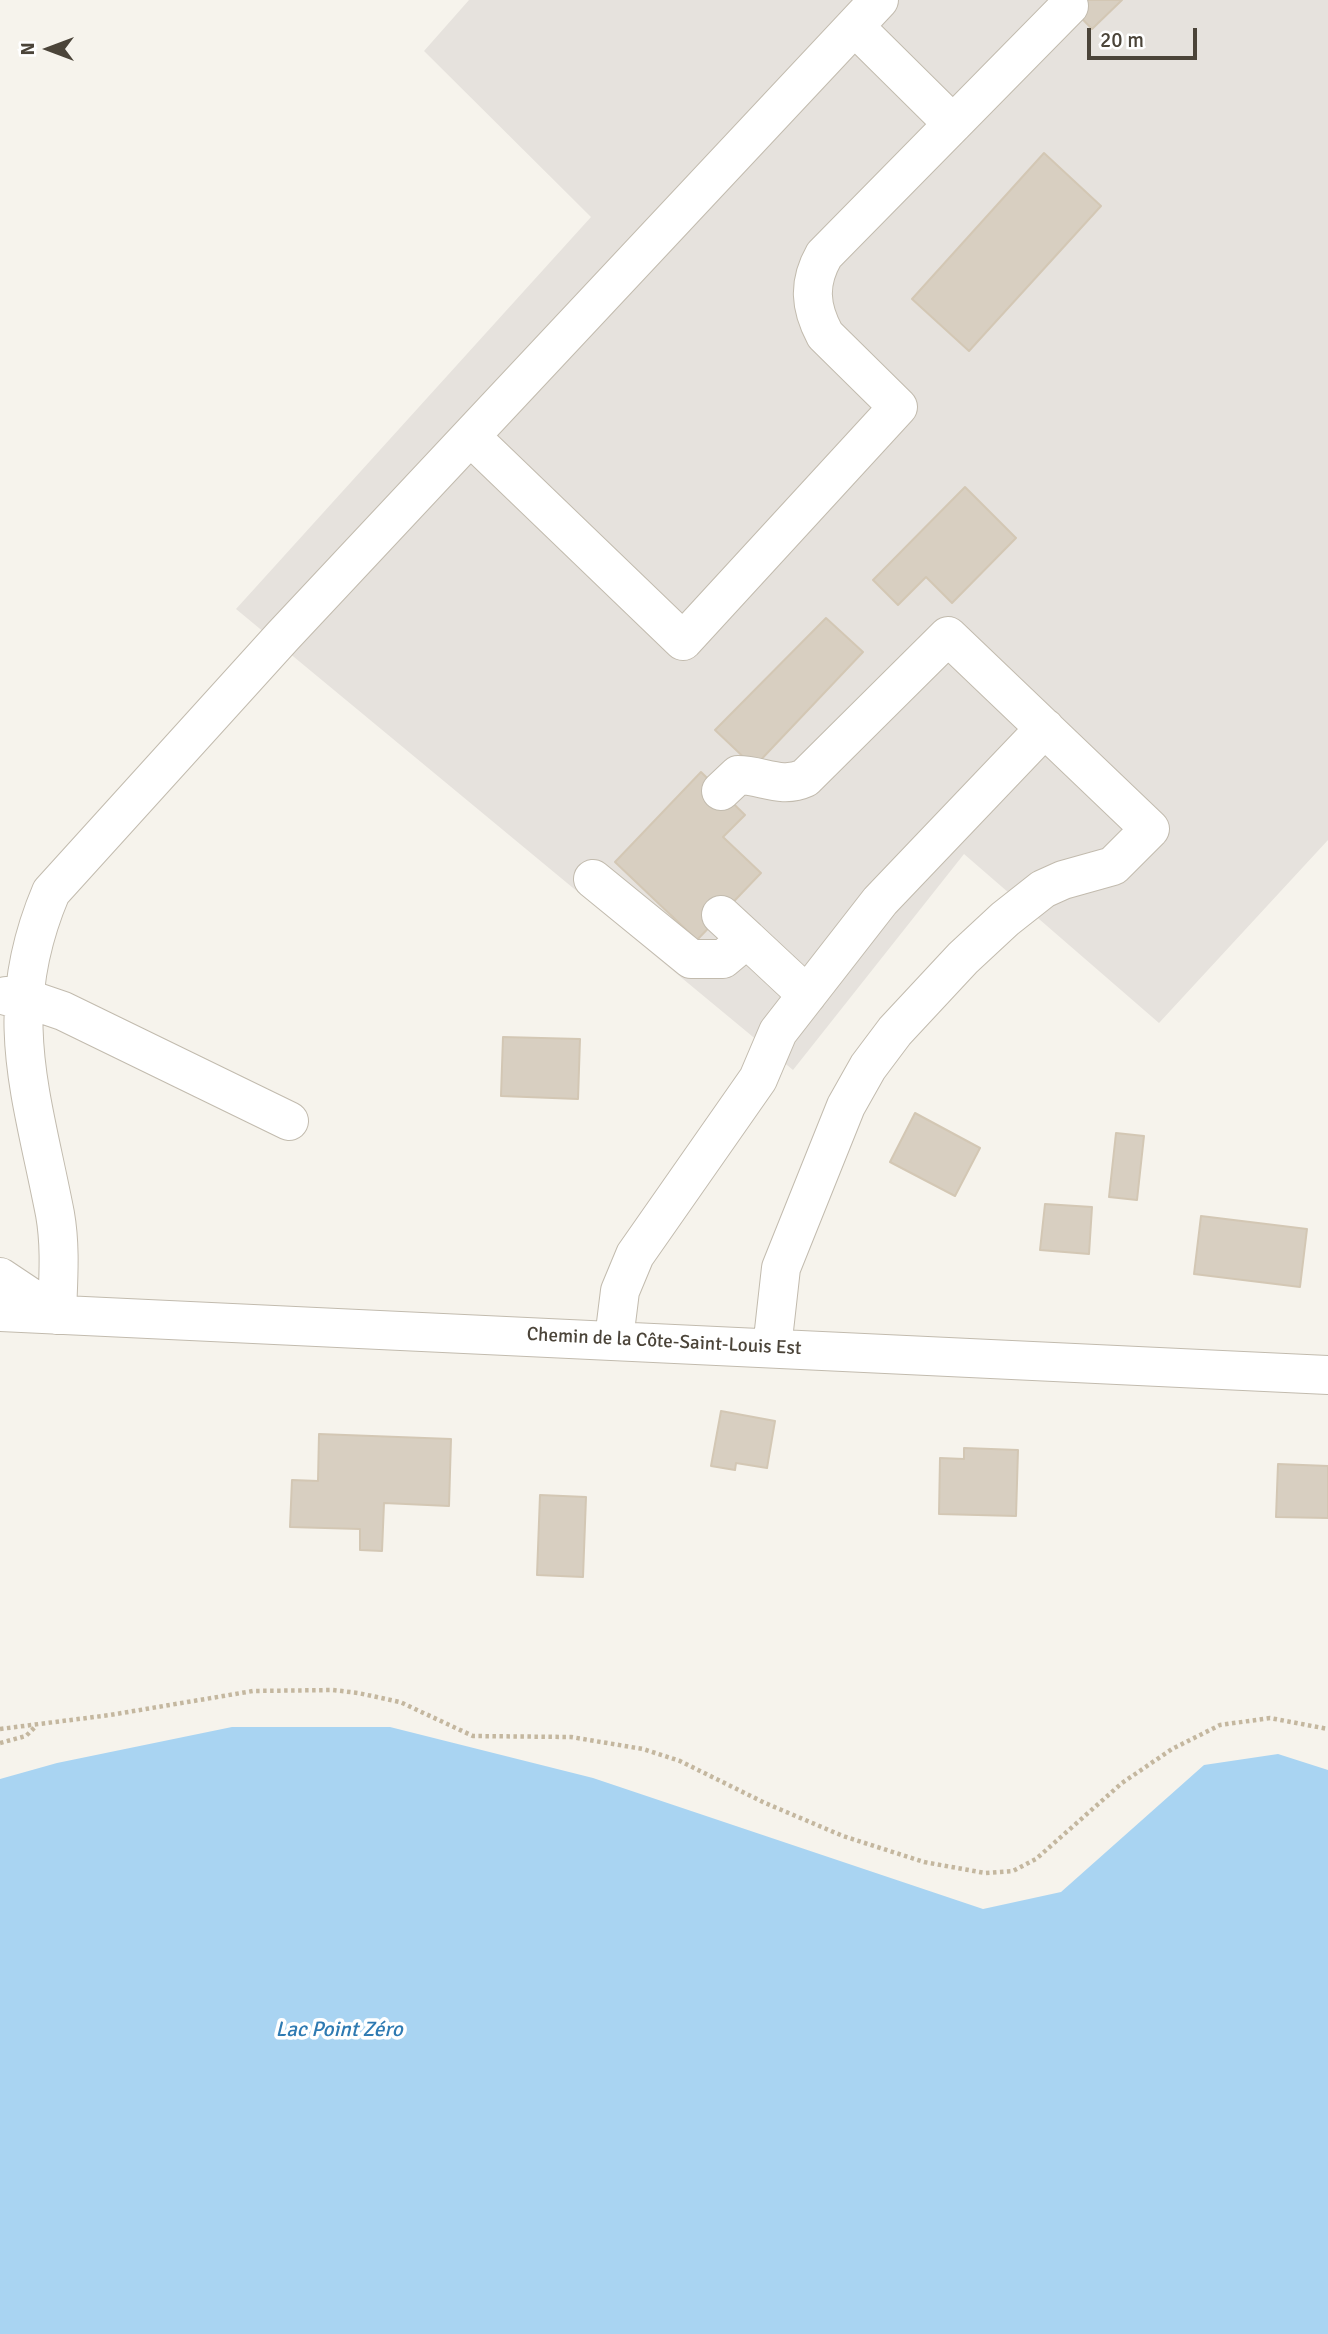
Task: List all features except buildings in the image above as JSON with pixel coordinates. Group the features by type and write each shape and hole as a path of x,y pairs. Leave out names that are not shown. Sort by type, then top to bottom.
{"street":[{"path":"471,437 683,640 898,407 825,335 813,304 815,272 824,255 1069,6"},
{"path":"57,1315 57,1226 12,1113 6,996 10,966 16,948 25,929 51,892 283,636 867,13 953,124"},
{"path":"721,791 738,775 752,775 769,782 793,783 805,778 948,636 1150,829 1113,866 1063,880 1043,889 1005,919 963,958 895,1031 868,1067 846,1106 781,1268 772,1348"},
{"path":"614,1339 620,1291 635,1255 737,1112 758,1079 778,1032 880,901 1045,728"},
{"path":"593,879 691,959 723,959 734,927 807,995"},
{"path":"6,996 25,998 63,1011 289,1121"},
{"path":"0,1277 57,1315"},
{"name":"Chemin de la Côte-Saint-Louis Est","path":"0,1312 614,1339 1328,1375"}],"path":[{"path":"0,1729 36,1726 253,1691 333,1689 400,1702 473,1736 571,1737 643,1749 680,1761 765,1803 843,1836 925,1862 985,1873 1026,1866 1048,1851 1122,1783 1172,1749 1220,1725 1270,1718 1328,1729"},
{"path":"0,1743 26,1736 36,1726"}],"shaded area":[{"path":"469,0 1328,0 1328,840 1159,1023 964,854 793,1070 236,609 591,217 424,51"}],"water":[{"name":"Lac Point Zéro","path":"232,1727 390,1727 593,1778 983,1909 1061,1892 1204,1765 1278,1754 1328,1770 1328,2334 0,2334 0,1779 57,1763"}]}
